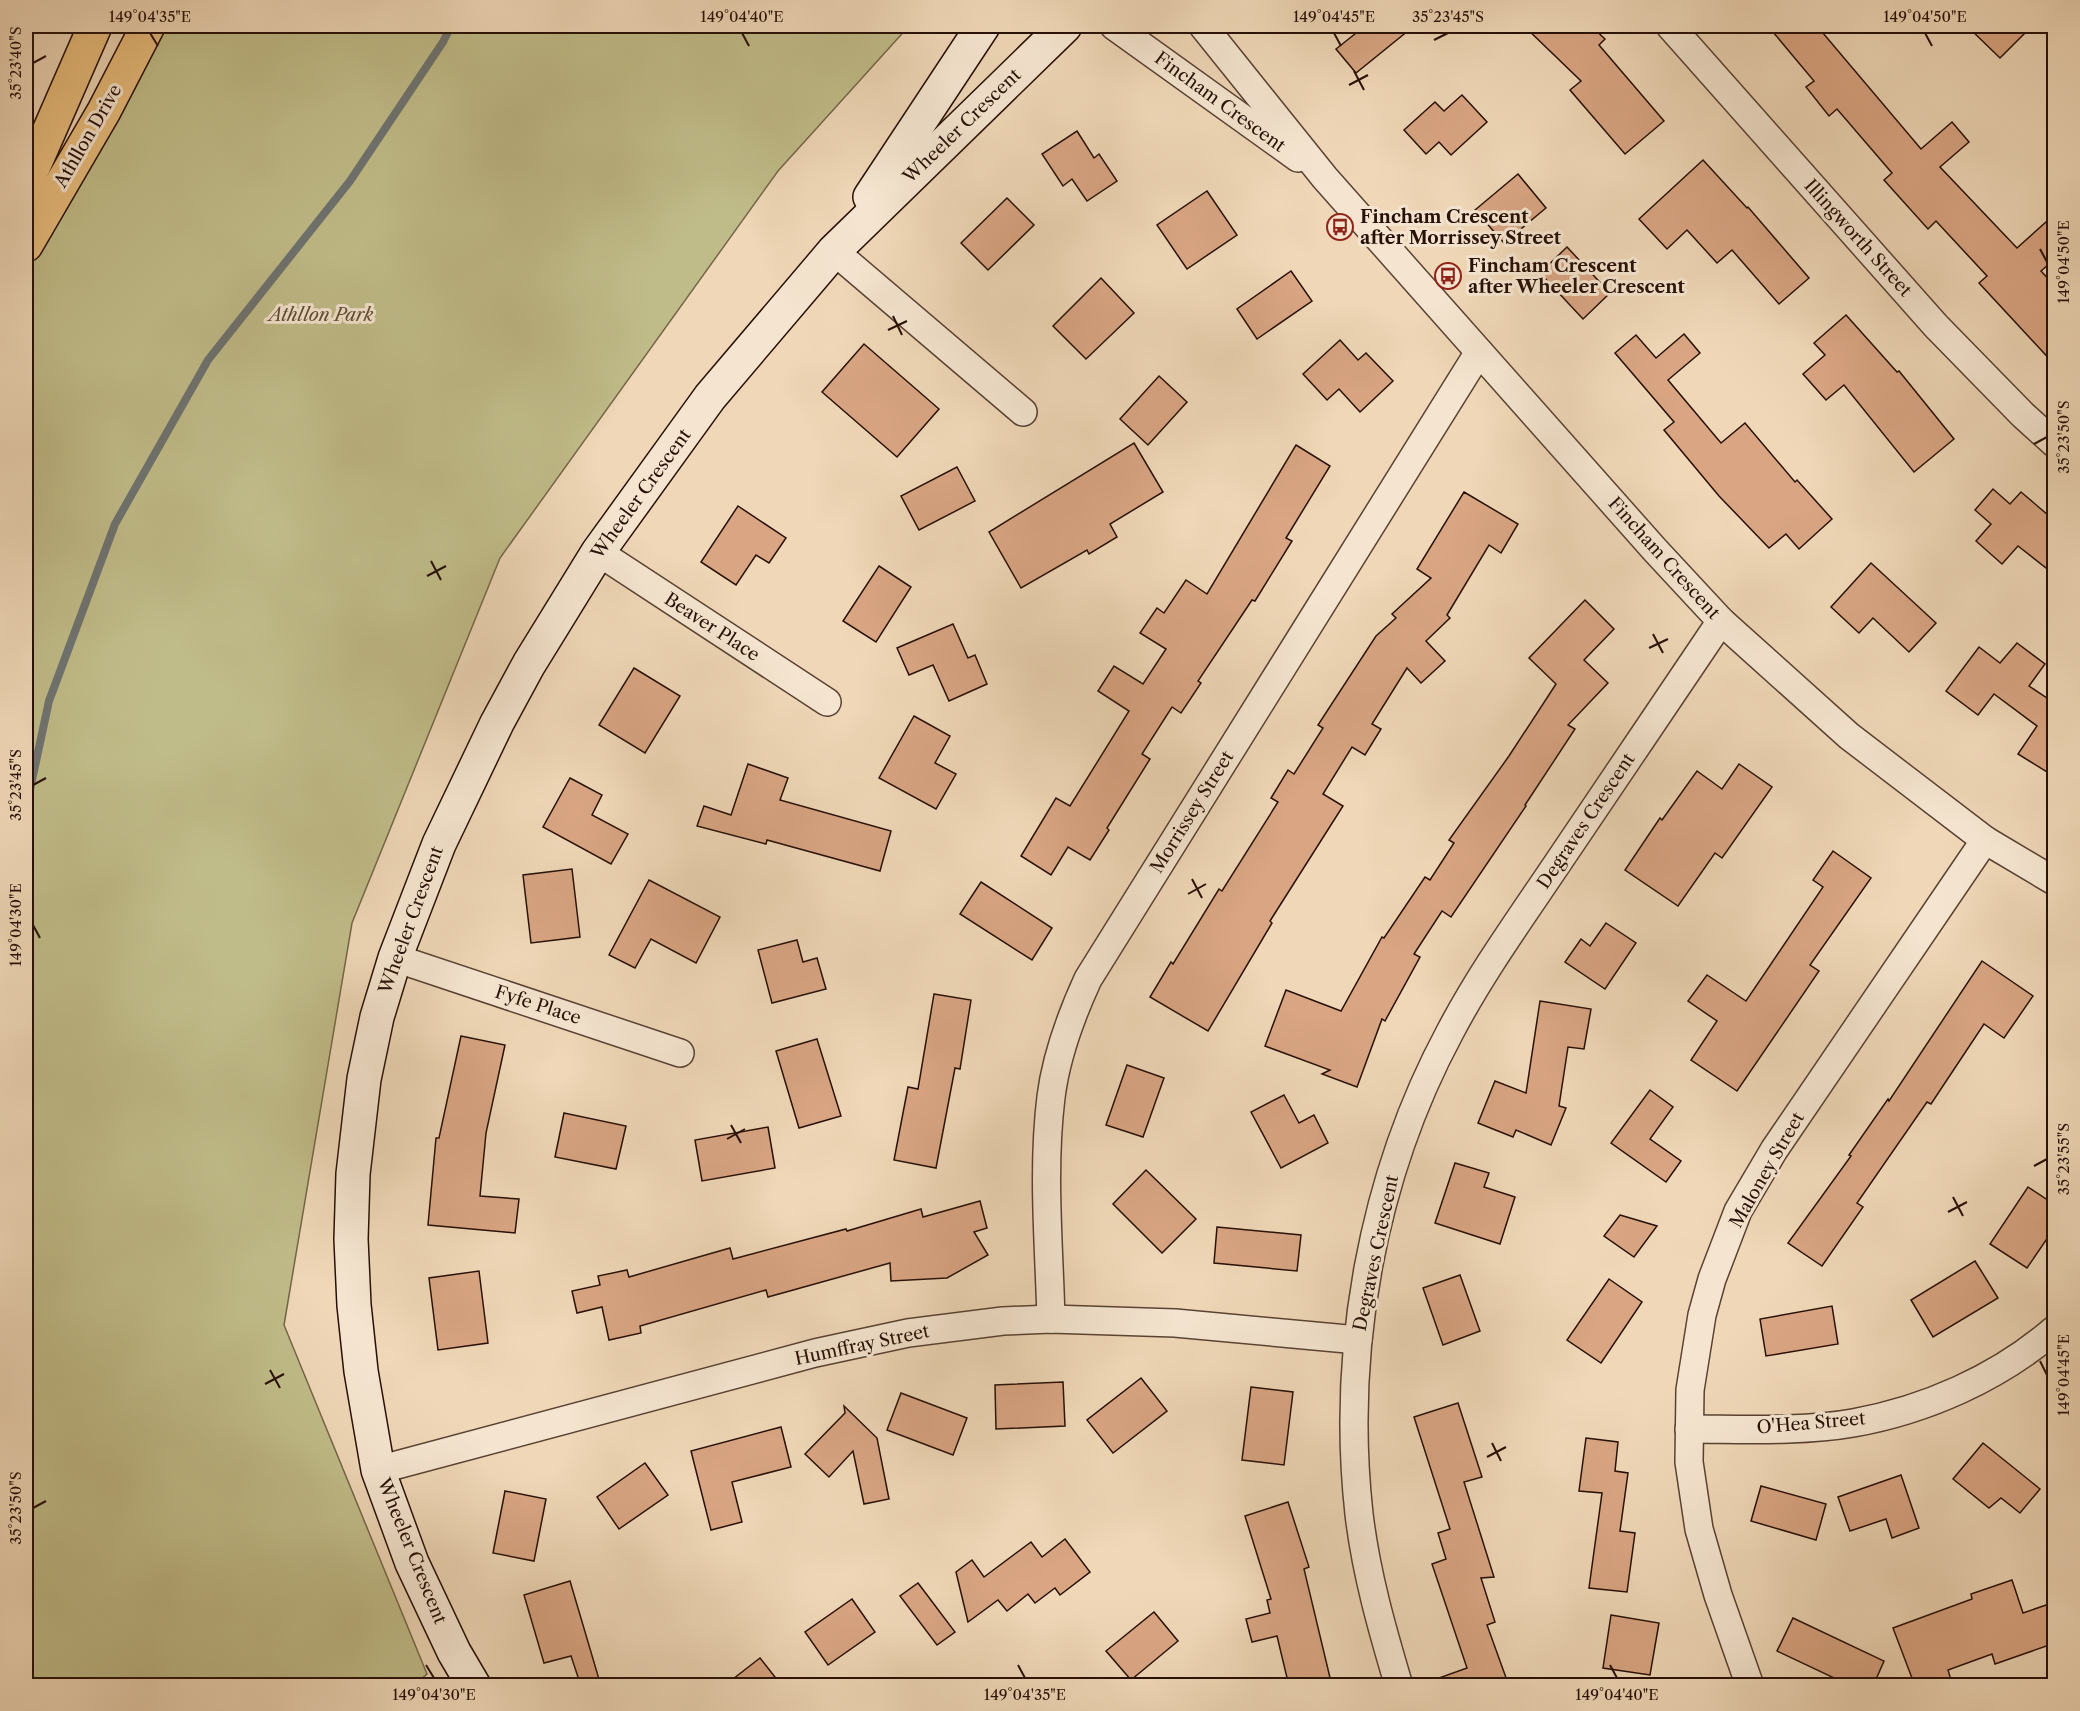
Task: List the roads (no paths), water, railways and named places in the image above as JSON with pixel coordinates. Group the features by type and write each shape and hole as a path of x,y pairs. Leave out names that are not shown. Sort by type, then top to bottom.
{"main road":[{"name":"Athllon Drive","path":"26,184 95,26"},
{"name":"Athllon Drive","path":"26,245 104,111 148,26"}],"street":[{"name":"Wheeler Crescent","path":"834,251 983,26"},
{"name":"Wheeler Crescent","path":"474,1686 454,1652 412,1563 378,1470 360,1371 354,1305 353,1174 364,1078 377,1017 395,958 439,844 497,723 529,664 598,552 710,397 834,251 1065,26"},
{"name":"Fincham Crescent","path":"1114,26 1325,178"},
{"name":"Fincham Crescent","path":"1203,26 1325,178 1655,550 1721,621 1849,736 1985,840 2055,881"},
{"name":"Illingworth Street","path":"1670,26 1936,326 2023,415 2055,443"},
{"path":"834,251 1023,412"},
{"name":"Morrissey Street","path":"1051,1318 1047,1163 1051,1097 1057,1066 1076,1007 1088,979 1479,351"},
{"name":"Beaver Place","path":"598,552 827,702"},
{"name":"Degraves Crescent","path":"1399,1686 1376,1607 1360,1517 1356,1473 1354,1384 1358,1340 1364,1293 1384,1201 1412,1114 1450,1032 1495,956 1721,621"},
{"name":"Maloney Street","path":"1750,1686 1718,1595 1699,1529 1689,1462 1690,1390 1702,1315 1712,1279 1738,1211 1774,1150 1985,840"},
{"name":"Fyfe Place","path":"395,958 681,1053"},
{"name":"Humffray Street","path":"378,1470 815,1353 908,1333 1003,1321 1051,1318 1175,1323 1358,1340"},
{"name":"O'Hea Street","path":"1689,1429 1780,1429 1852,1423 1921,1406 1985,1378 2055,1330"}],"waterway":[{"path":"26,808 49,701 115,524 208,360 350,181 443,42 451,26"}],"place":[{"name":"Fincham Crescent after Morrissey Street","path":"1340,227"},
{"name":"Fincham Crescent after Wheeler Crescent","path":"1448,276"}],"park label":[{"name":"Athllon Park","path":"321,315"}]}
